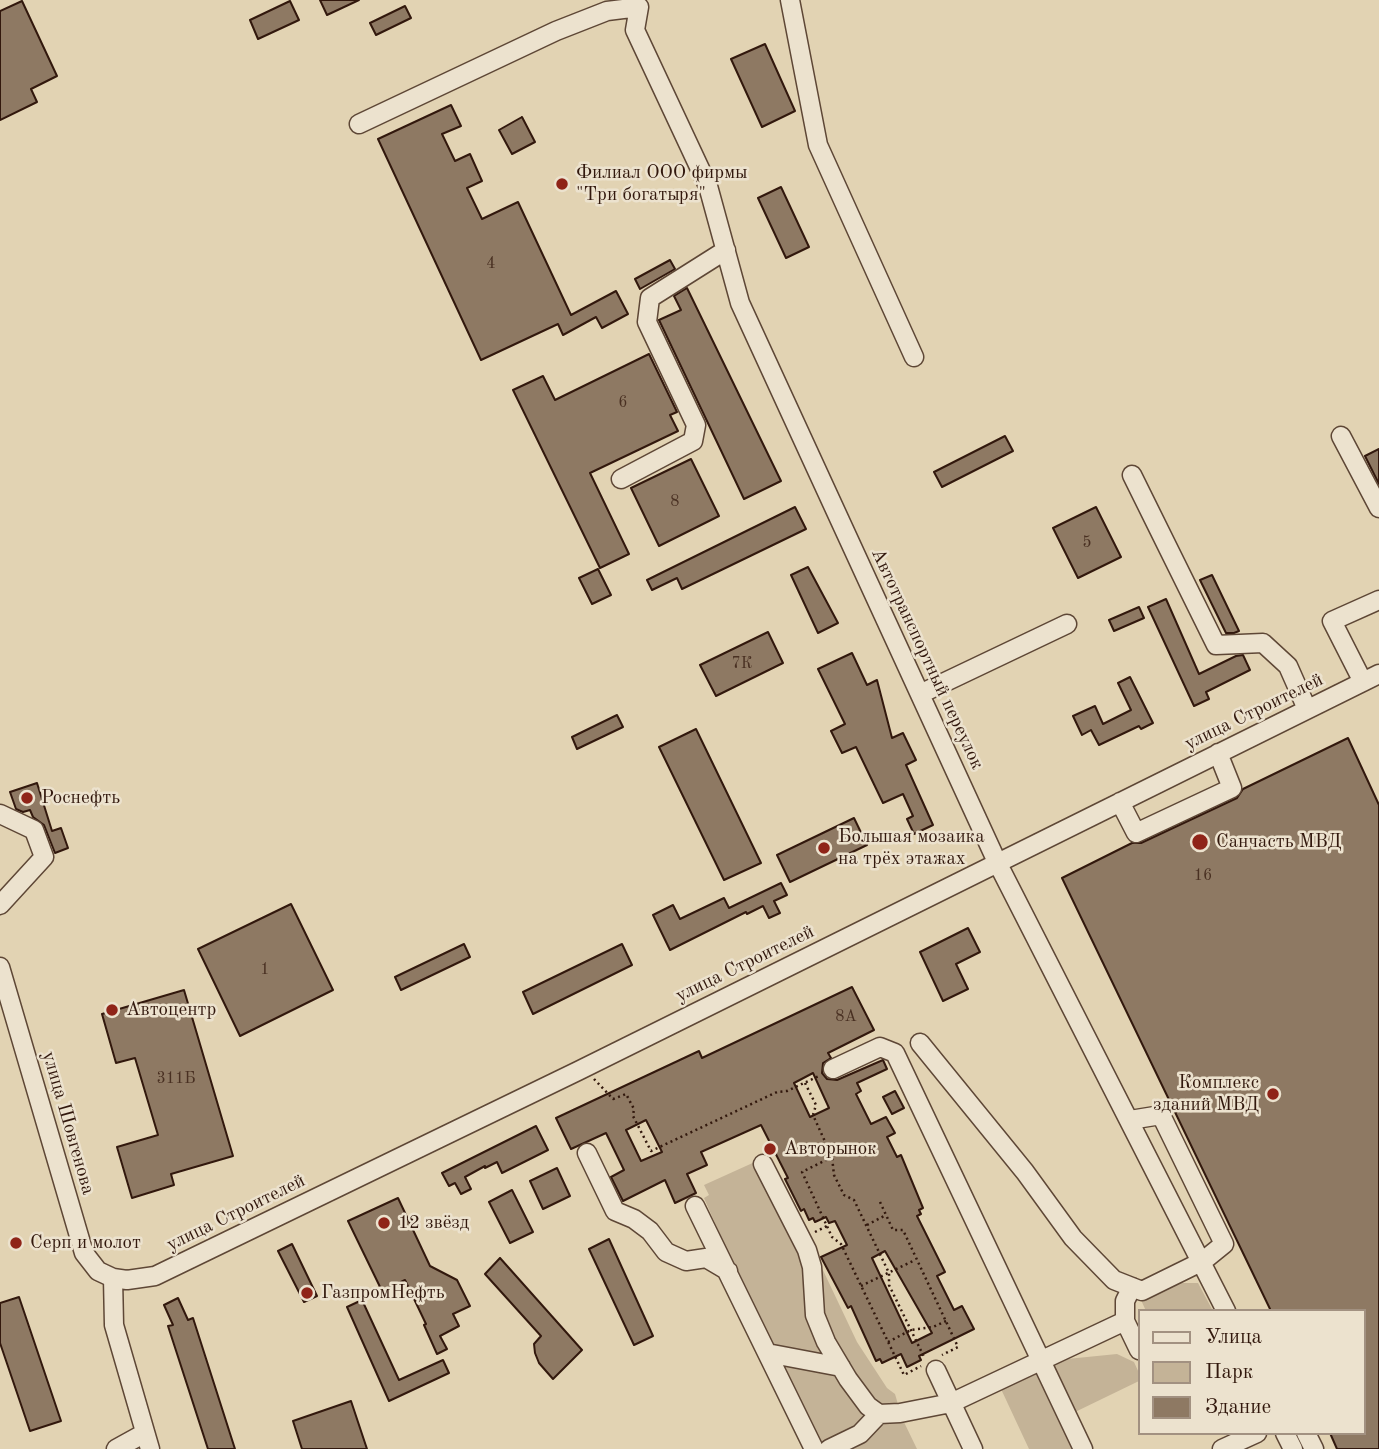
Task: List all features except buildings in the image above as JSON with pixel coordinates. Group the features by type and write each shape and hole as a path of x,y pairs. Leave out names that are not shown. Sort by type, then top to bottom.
{"street":[{"path":"790,0 818,145 914,358"},
{"path":"359,124 556,31 607,11 643,4"},
{"name":"Автотранспортный переулок","path":"643,4 635,30 708,186 740,303 997,862 1203,1261 1225,1309"},
{"path":"621,479 693,441 696,425 647,322 650,298 726,250"},
{"path":"1341,436 1379,508"},
{"path":"1132,475 1216,645 1263,643 1288,666 1307,709"},
{"path":"1371,678 1332,621 1379,600"},
{"path":"920,694 1068,624"},
{"name":"улица Строителей","path":"120,1279 155,1276 578,1071 1371,678"},
{"path":"1120,802 1136,834 1232,788 1218,753"},
{"path":"0,814 34,830 44,857 0,905"},
{"name":"улица Шовгенова","path":"0,967 84,1253 98,1271 120,1279"},
{"path":"920,1043 1025,1172 1073,1238 1114,1280 1142,1291 1203,1261 1224,1244 1161,1115 1130,1119"},
{"path":"834,1069 880,1047 895,1053 1083,1449"},
{"path":"587,1153 615,1212 634,1219 650,1231 666,1252 686,1261 706,1258 728,1271"},
{"path":"763,1164 807,1250 812,1267 815,1315 826,1342 868,1406 879,1414 900,1413 951,1403 1125,1321"},
{"path":"695,1206 814,1449"},
{"path":"116,1449 148,1441 114,1325 120,1279"},
{"path":"1132,1287 1125,1301 1125,1321 1138,1348"},
{"path":"767,1353 841,1367"},
{"path":"937,1364 951,1403 973,1449"},
{"path":"829,1449 860,1434 879,1414"},
{"path":"1222,1449 1253,1435"}],"path":[{"path":"578,1071 592,1077 613,1099 626,1094 634,1109 633,1116 651,1151 777,1092 787,1091 834,1069"},
{"path":"805,1083 816,1105 813,1115 832,1157 834,1175 844,1195 854,1200 889,1273 889,1285 927,1363 904,1375 841,1244 832,1237 802,1172 832,1157"},
{"path":"880,1202 893,1230 902,1230 958,1347 937,1364"},
{"path":"866,1225 886,1215"},
{"path":"861,1286 916,1260"},
{"path":"888,1342 911,1330 933,1327 946,1321"}],"green space":[{"path":"757,1161 794,1235 821,1266 857,1342 887,1388 895,1394 902,1418 917,1449 821,1449 704,1198 709,1195 704,1185"},
{"path":"1181,1283 1198,1283 1212,1309 1145,1309 1141,1300 1151,1292"},
{"path":"1117,1354 1134,1362 1138,1371 1138,1381 1073,1413 1049,1363"},
{"path":"1036,1370 1077,1449 1029,1449 1001,1389"}],"place":[{"name":"Филиал ООО фирмы \"Три богатыря\"","path":"562,184"},
{"name":"Роснефть","path":"27,798"},
{"name":"Санчасть МВД","path":"1200,842"},
{"name":"Большая мозаика на трёх этажах","path":"824,848"},
{"name":"Автоцентр","path":"112,1010"},
{"name":"Комплекс зданий МВД","path":"1273,1094"},
{"name":"Авторынок","path":"770,1149"},
{"name":"12 звёзд","path":"384,1223"},
{"name":"Серп и молот","path":"16,1243"},
{"name":"ГазпромНефть","path":"307,1293"}]}
